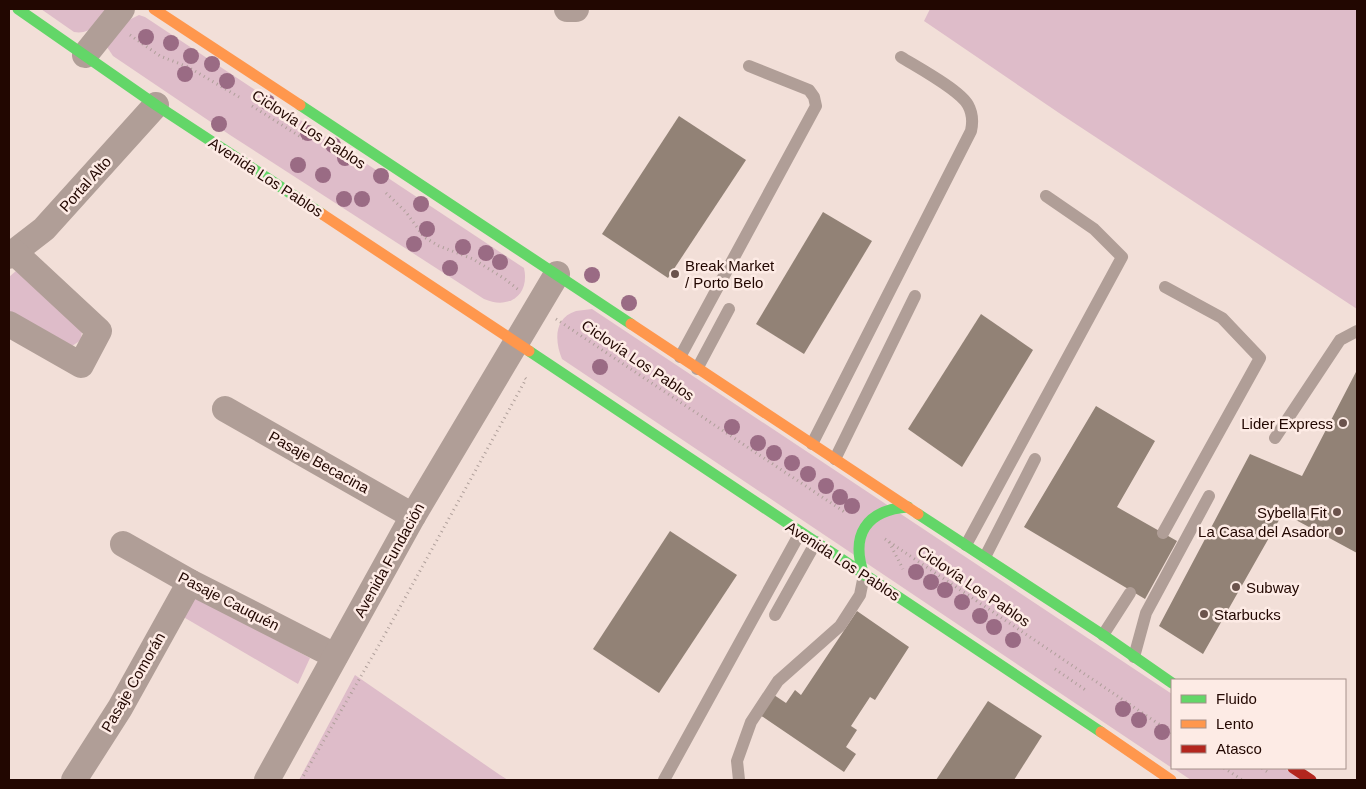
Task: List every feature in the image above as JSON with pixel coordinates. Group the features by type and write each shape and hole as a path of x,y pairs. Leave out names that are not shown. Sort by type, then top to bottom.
{"main road":[{"name":"Avenida Los Pablos","path":"18,9 156,105 816,542 1171,780"},
{"path":"154,9 558,274 697,369 1104,635 1171,683"},
{"path":"864,575 860,566 858,545 865,526 880,512 898,507 908,507"},
{"path":"1294,769 1311,780"}],"street":[{"path":"567,9 576,9"},
{"path":"85,55 117,15"},
{"name":"Portal Alto","path":"11,254 44,229 156,105"},
{"path":"9,324 81,365 99,331 11,254"},
{"path":"516,343 558,274"},
{"name":"Avenida Fundación","path":"267,780 413,516 516,343"},
{"name":"Pasaje Becacina","path":"225,409 413,516"},
{"name":"Pasaje Cauquén","path":"123,544 190,582 335,656"},
{"name":"Pasaje Comorán","path":"74,780 120,708 190,582"}],"lane":[{"path":"812,444 971,132 973,122 971,112 962,96 901,57"},
{"path":"680,357 816,106 814,97 809,90 749,66"},
{"path":"966,545 1122,257 1094,229 1046,196"},
{"path":"1163,533 1260,358 1222,318 1165,287"},
{"path":"835,459 915,296"},
{"path":"697,369 728,309"},
{"path":"1275,438 1340,340 1357,331"},
{"path":"985,557 1034,459"},
{"path":"1134,657 1146,614 1208,496"},
{"path":"664,780 800,532"},
{"path":"775,615 816,542"},
{"path":"739,780 738,762 751,722 778,681 840,626 860,595 864,575"},
{"path":"1104,635 1130,593"}],"path":[{"name":"Ciclovía Los Pablos","path":"117,15 150,51 193,70 241,98"},
{"name":"Ciclovía Los Pablos","path":"248,103 310,143"},
{"name":"Ciclovía Los Pablos","path":"383,190 406,212 424,237 487,266 538,306 1171,732"},
{"path":"1226,769 1242,780"}],"shaded area":[{"path":"41,9 106,9 93,26 85,32 74,32"},
{"path":"930,9 1357,9 1357,309 1062,115 924,21"},
{"path":"139,15 145,17 524,268 525,278 521,293 516,298 502,303 484,299 230,135 113,56 107,47 125,22"},
{"path":"16,271 82,331 81,340 72,346 9,312 9,277"},
{"path":"592,309 1171,693 1171,767 562,359 557,338 558,331 563,319 576,311"},
{"path":"193,596 310,658 298,684 180,615"},
{"path":"355,675 500,775 508,780 299,780"},
{"path":"1174,769 1286,769 1302,780 1191,780"}],"building":[{"path":"679,116 746,160 668,278 602,234"},
{"path":"823,212 872,241 804,354 756,324"},
{"path":"981,314 1033,350 962,467 908,429"},
{"path":"1357,370 1357,553 1283,513 1203,654 1159,626 1250,454 1302,476"},
{"path":"1096,406 1155,441 1117,507 1177,541 1145,599 1024,527"},
{"path":"670,531 737,575 659,693 593,649"},
{"path":"857,611 909,647 875,700 870,697 851,726 857,730 846,747 856,754 844,772 760,715 774,695 786,703 795,690 801,695"},
{"path":"988,701 1042,736 1014,780 936,780"}],"traffic: fast":[{"path":"18,9 156,105 322,214"},
{"path":"300,105 631,324"},
{"path":"529,351 1101,732"},
{"path":"864,575 859,548 865,527 881,513 908,507"},
{"path":"918,514 1103,635 1171,682"}],"traffic: slow":[{"path":"154,9 300,105"},
{"path":"322,214 529,351"},
{"path":"631,324 918,514"},
{"path":"1101,732 1171,780"}],"traffic: jam":[{"path":"1294,769 1311,780"}],"place":[{"name":"Break Market / Porto Belo","path":"675,274"},
{"name":"Lider Express","path":"1343,423"},
{"name":"Sybella Fit","path":"1337,512"},
{"name":"La Casa del Asador","path":"1339,531"},
{"name":"Subway","path":"1236,587"},
{"name":"Starbucks","path":"1204,614"}]}
